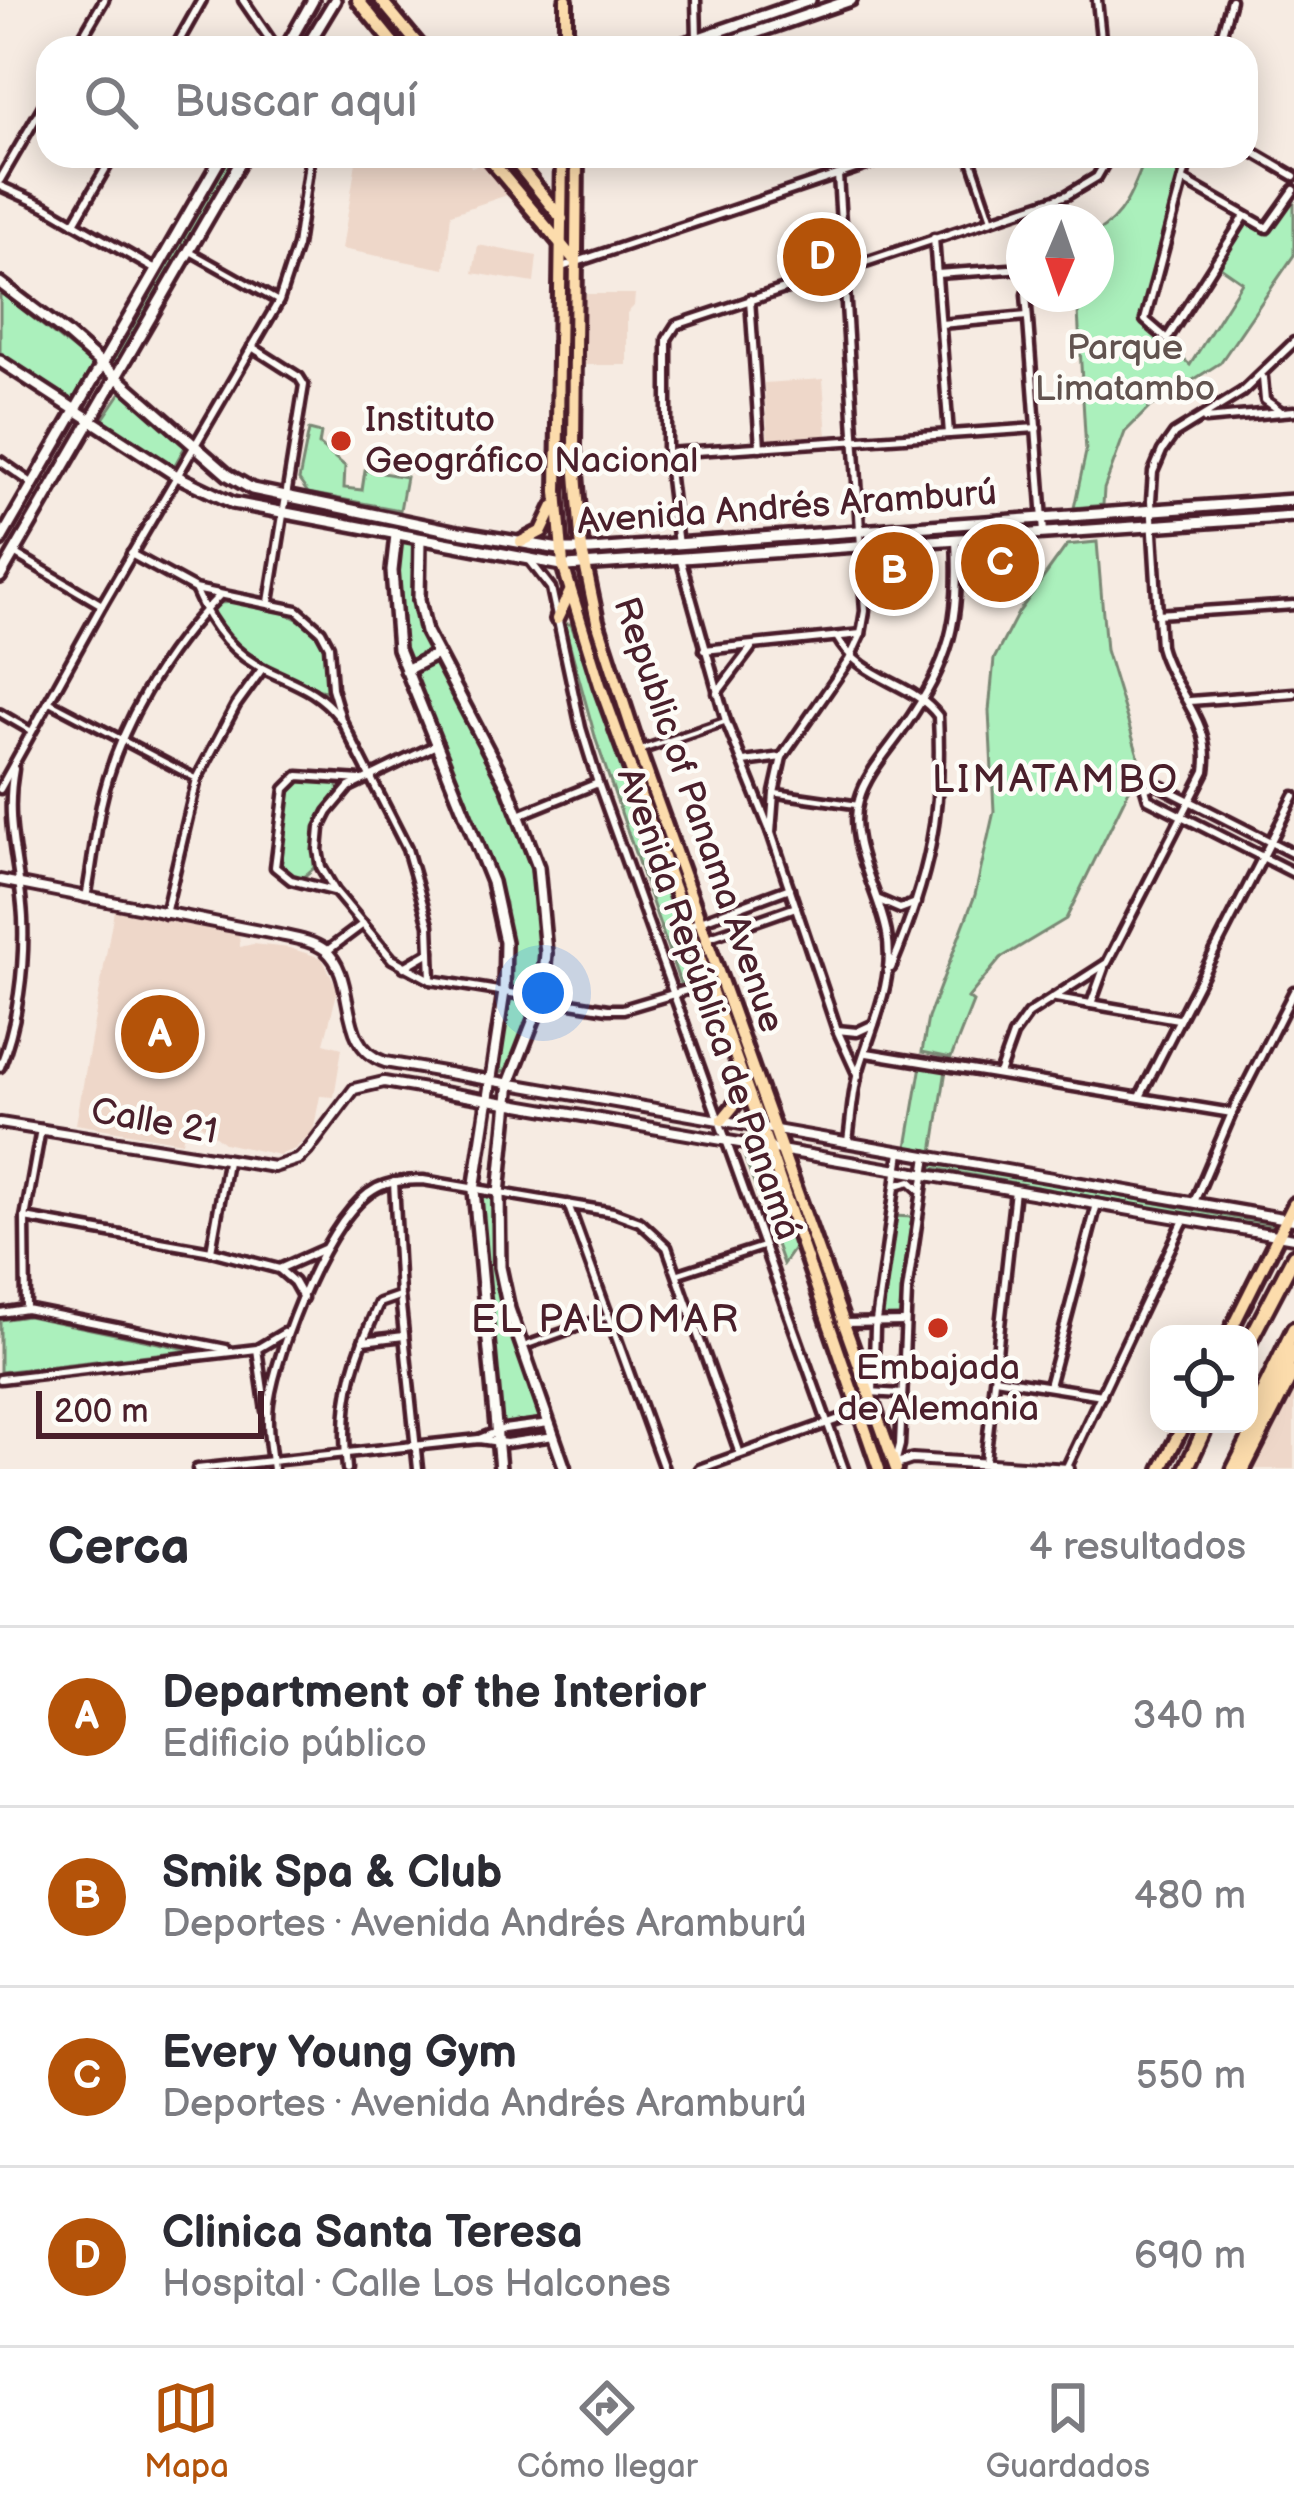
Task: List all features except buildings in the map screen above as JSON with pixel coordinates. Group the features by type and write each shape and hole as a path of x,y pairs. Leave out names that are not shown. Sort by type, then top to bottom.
{"highway":[{"path":"1258,1325 1294,1256"},
{"path":"1258,1402 1294,1329"},
{"path":"1230,1469 1294,1351"},
{"path":"1170,1468 1203,1433"},
{"path":"1230,1469 1244,1433"}],"main road":[{"path":"293,34 313,0"},
{"path":"314,36 335,0"},
{"path":"358,0 387,36"},
{"path":"380,0 411,36"},
{"path":"566,0 566,36"},
{"path":"706,36 811,0"},
{"path":"743,36 851,0"},
{"path":"293,34 308,28 308,36"},
{"path":"0,541 214,168"},
{"path":"0,578 237,168"},
{"path":"497,168 576,262"},
{"path":"521,168 577,237"},
{"name":"Republic of Panama Avenue","path":"562,168 557,491 562,565 760,1127"},
{"name":"Republic of Panama Avenue","path":"577,168 574,448 585,566 597,621 639,751 774,1130"},
{"path":"535,185 553,184 562,174"},
{"name":"Avenida Andrés Aramburú","path":"0,284 66,333 240,482 287,498 524,543 560,549 627,548 1294,500"},
{"name":"Avenida Andrés Aramburú","path":"0,361 176,476 233,502 562,565 1294,516"},
{"path":"525,558 531,550 524,543 545,529 557,491"},
{"path":"396,535 394,627 406,670 501,912 504,992 474,1190 500,1469"},
{"path":"420,539 419,600 426,632 519,814 538,867 546,953 542,999 510,1081 499,1194 500,1267 565,1469"},
{"path":"627,548 628,564"},
{"path":"557,619 570,592"},
{"path":"580,626 597,621"},
{"path":"406,670 437,654"},
{"path":"720,1119 737,1100 742,1082"},
{"name":"Avenida República de Panamá","path":"760,1127 879,1469"},
{"name":"Avenida República de Panamá","path":"774,1130 871,1392 894,1468"},
{"path":"1233,1325 1287,1237 1294,1204"},
{"path":"1244,1469 1294,1372"},
{"path":"1170,1468 1181,1433"}],"street":[{"path":"84,36 104,0"},
{"path":"182,36 202,0"},
{"path":"243,0 268,36"},
{"path":"696,0 697,36"},
{"path":"1097,0 1101,36"},
{"path":"1222,36 1232,0"},
{"path":"36,118 0,183 154,269"},
{"path":"1258,155 1294,176"},
{"path":"74,223 106,168"},
{"path":"0,789 279,302 296,246 308,168"},
{"path":"561,268 859,168"},
{"path":"974,168 991,218"},
{"path":"1039,204 1094,180 1102,168"},
{"path":"1186,168 1145,320 1168,340 1245,216"},
{"path":"771,833 773,793 782,757 849,659 866,610 838,175"},
{"path":"1183,180 1269,227 1294,190"},
{"path":"1051,204 1055,199"},
{"path":"858,1076 837,1030 771,833 726,721 680,560 667,453 670,332 683,321 1006,214"},
{"path":"934,238 949,434"},
{"path":"189,251 279,302"},
{"path":"937,274 1006,269"},
{"path":"750,299 760,447"},
{"path":"1027,312 1044,533"},
{"path":"941,324 1027,316"},
{"path":"1091,1004 1106,963 1204,771 1206,747 1190,701 1165,662 1157,614 1153,472 1174,434 1268,370 1294,342"},
{"path":"252,347 304,385 269,602"},
{"path":"1268,370 1261,388 1265,400 1274,409 1290,411"},
{"path":"1196,421 1290,411"},
{"path":"667,453 1037,428"},
{"path":"0,461 33,484"},
{"path":"888,974 888,936 861,848 857,805 866,782 934,681 956,622 956,539"},
{"path":"14,553 102,605"},
{"path":"131,554 195,589 297,610 321,631 329,646 332,688 341,719 407,849 429,925 431,980"},
{"name":"Avenida República de Panamá","path":"525,558 547,580 598,783 844,1469"},
{"path":"195,589 229,645 262,669 317,693 341,719"},
{"path":"86,900 102,803 120,741 150,686 220,595"},
{"path":"1157,614 1294,604"},
{"path":"704,650 861,634"},
{"path":"837,637 849,659 922,701 938,716 939,803 918,902 888,974 858,1076 848,1142"},
{"path":"717,693 753,646"},
{"path":"165,914 196,779 236,705 262,669"},
{"path":"317,693 332,688"},
{"path":"1190,701 1294,693"},
{"path":"48,701 196,779"},
{"path":"0,713 31,731"},
{"path":"639,751 726,721"},
{"path":"438,745 350,788 320,828 321,867 386,953 431,980 608,1009 707,983"},
{"path":"745,762 782,757"},
{"path":"0,1067 10,1042 23,917 8,802 15,761"},
{"path":"335,891 281,875 275,867 285,789 298,776 368,778"},
{"path":"519,814 598,783"},
{"path":"1294,854 1156,784 1146,787 1148,799 1294,873"},
{"path":"773,793 857,805"},
{"path":"1140,1098 1294,796"},
{"path":"308,882 321,867"},
{"path":"0,880 280,934 328,951 342,982 352,1028 373,1058 1290,1219"},
{"path":"686,926 790,888"},
{"path":"877,898 900,909 918,902"},
{"path":"692,944 796,907"},
{"path":"328,951 363,925"},
{"path":"404,967 430,952"},
{"path":"1000,1074 1019,1024 1106,963"},
{"path":"1194,1202 1232,1113 1294,991"},
{"path":"1052,997 1178,1019"},
{"path":"837,1030 857,1032 874,1023"},
{"path":"867,1053 1232,1113"},
{"path":"402,1065 400,1083 1287,1237"},
{"name":"Calle 21","path":"0,1123 274,1167 298,1159 317,1141 355,1089 370,1083 400,1083"},
{"path":"628,1123 631,1104"},
{"path":"26,1309 25,1219 41,1130"},
{"path":"901,1151 876,1320 871,1392 902,1394"},
{"path":"894,1468 901,1445 905,1322 928,1156"},
{"path":"211,1251 227,1162"},
{"path":"267,1420 289,1327 351,1209 374,1189 423,1180 595,1209 652,1230 667,1247 740,1454"},
{"path":"894,1188 910,1181 922,1194"},
{"path":"394,1182 418,1469"},
{"path":"374,1189 396,1204"},
{"path":"985,1462 1015,1190"},
{"path":"568,1204 664,1469"},
{"path":"1049,1386 1097,1204"},
{"path":"576,1225 583,1214 595,1209"},
{"path":"25,1219 211,1251 279,1269 303,1298"},
{"path":"894,1468 912,1459 1068,1469 1184,1220"},
{"path":"279,1269 328,1246"},
{"path":"676,1274 761,1247"},
{"path":"347,1469 346,1394 379,1303 400,1296"},
{"path":"0,1313 26,1309 236,1352"},
{"path":"523,1347 609,1316"},
{"path":"830,1327 845,1322 905,1322"},
{"path":"0,1379 256,1349 273,1342 289,1327"},
{"path":"363,1341 404,1336"},
{"path":"256,1349 272,1465"},
{"path":"995,1378 1102,1395"},
{"path":"699,1469 859,1412"},
{"path":"496,1437 549,1423"},
{"path":"196,1469 272,1465 345,1451 479,1438 554,1436"}],"shaded area":[{"path":"355,168 487,168 510,194 451,214 445,269 342,249"},
{"path":"478,245 537,256 534,283 473,273"},
{"path":"580,294 635,294 634,306 627,313 627,365 579,365"},
{"path":"823,379 827,437 768,441 764,383"},
{"path":"114,910 239,933 240,947 289,948 322,958 338,989 324,1043 342,1048 334,1097 320,1096 313,1132 295,1149 279,1155 224,1143 188,1114 182,1142 76,1124"},
{"path":"1294,1372 1294,1469 1246,1469"}],"green space":[{"path":"221,168 233,168 117,367 110,360"},
{"name":"Parque Limatambo","path":"1141,168 1182,168 1141,321 1190,365 1242,282 1219,266 1247,222 1269,234 1294,197 1294,255 1220,363 1149,408 1125,432 1104,489 1103,505 1074,508 1086,452 1078,312 1114,312 1114,218"},
{"path":"0,292 93,365 71,403 0,357"},
{"path":"123,389 186,445 172,470 101,422"},
{"path":"309,430 321,433 319,445 345,466 344,488 362,490 365,470 406,477 400,510 308,493 299,480"},
{"path":"399,542 414,544 417,604 432,652 411,661 403,644 398,601"},
{"path":"1097,542 1106,650 1141,765 1066,919 1001,958 968,998 973,1002 951,1058 922,1052 928,1018 975,895 994,811 989,711 994,659 1018,613 1067,545"},
{"path":"237,602 294,617 316,634 327,662 326,691 277,674 231,640 212,613 219,603"},
{"path":"564,624 571,624 697,980 681,986 596,740"},
{"path":"432,660 498,779 528,857 540,942 539,989 512,985 505,903 414,673"},
{"path":"302,778 337,781 339,793 318,827 314,868 301,879 282,871 279,850 288,793 292,783"},
{"path":"511,998 534,1001 535,1006 512,1066 501,1072 507,1004"},
{"path":"921,1065 946,1070 933,1152 907,1147"},
{"path":"745,1158 766,1167 795,1247 783,1264"},
{"path":"930,1163 1273,1226 1269,1229 933,1168"},
{"path":"494,1197 496,1202 497,1264 542,1423 504,1426 499,1419 478,1199"},
{"path":"893,1216 912,1217 899,1318 883,1317"},
{"path":"28,1316 192,1350 0,1372 0,1320"}],"place":[{"name":"Clinica Santa Teresa","path":"822,257"},
{"name":"Instituto Geográfico Nacional","path":"341,441"},
{"name":"Every Young Gym","path":"1000,563"},
{"name":"Smik Spa & Club","path":"894,571"},
{"name":"Department of the Interior","path":"160,1034"},
{"name":"Embajada de Alemania","path":"938,1328"}],"district":[{"name":"LIMATAMBO","path":"1056,780"},
{"name":"EL PALOMAR","path":"606,1320"}]}
